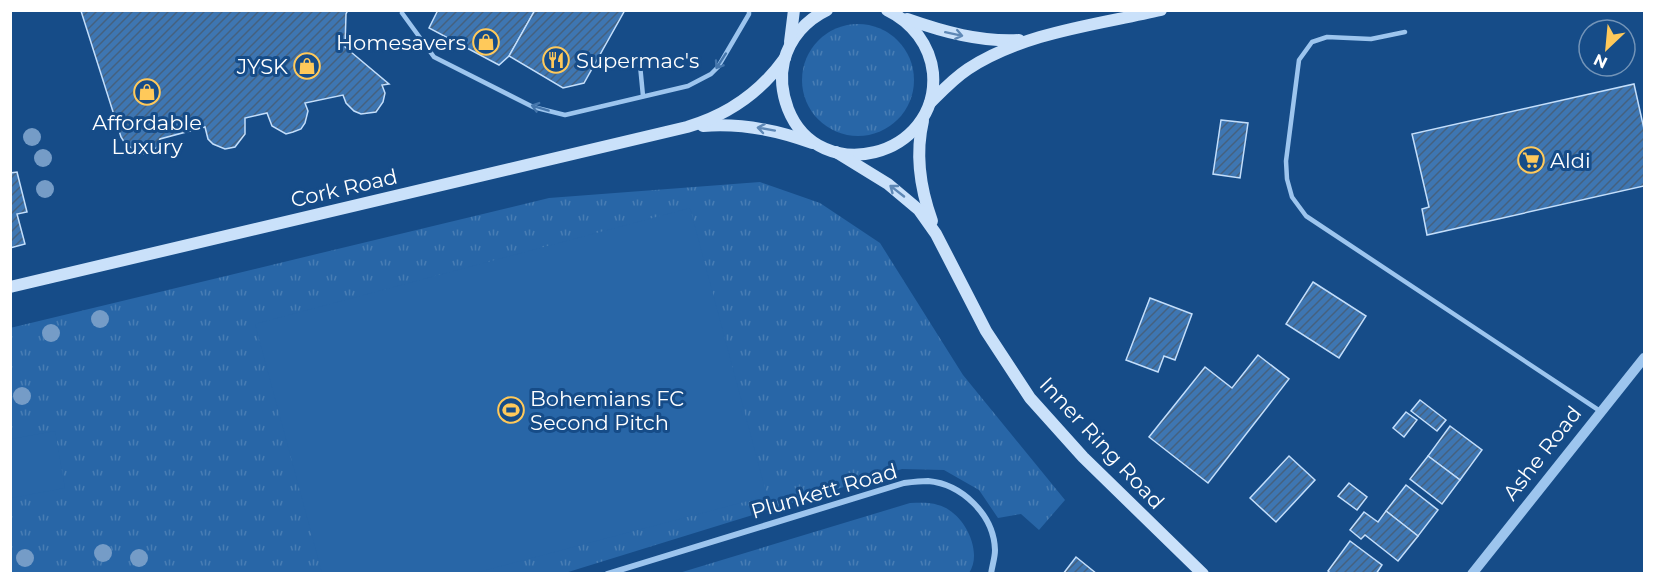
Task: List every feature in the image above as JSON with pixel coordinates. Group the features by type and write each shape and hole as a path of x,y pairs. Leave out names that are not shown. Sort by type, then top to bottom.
{"main road":[{"path":"794,10 782,84 784,100 798,127 822,147"},
{"path":"687,128 713,118 745,100 766,81 805,25 827,10"},
{"path":"886,10 939,30 971,37 1000,40 1032,39"},
{"path":"929,104 947,85 968,69 1007,48 1032,39 1161,10"},
{"path":"687,128 721,125 761,128 836,152 867,155 882,151 909,136 923,117 929,104 933,81 932,66 920,36 898,16"},
{"name":"Inner Ring Road","path":"923,117 919,140 919,161 924,194 936,234"},
{"name":"Cork Road","path":"10,287 687,128"},
{"name":"Inner Ring Road","path":"836,152 900,193 919,210 936,234 986,331 1030,398 1083,457 1203,573"}],"street":[{"name":"Ashe Road","path":"1472,573 1644,358"},
{"name":"Plunkett Road","path":"607,573 904,483 929,481 952,487 974,501 988,523 995,549 991,573"}],"lane":[{"path":"402,13 434,57 533,107 565,115 688,86 711,74 718,67 749,14 749,10"},
{"path":"1405,32 1371,39 1327,37 1312,42 1299,60 1286,161 1287,179 1292,197 1306,216 1600,411"},
{"path":"640,65 643,96"}],"green space":[{"path":"858,24 879,29 897,41 909,59 914,80 909,101 897,119 879,131 858,136 837,131 819,119 807,101 802,80 807,59 819,41 837,29"},
{"path":"760,182 820,203 880,243 963,375 1065,500 1039,530 1021,514 998,518 979,490 944,470 902,469 565,573 11,573 10,328 549,198"},
{"name":"Bohemians FC Second Pitch","path":"690,208 767,496 475,573 322,573 255,324"},
{"path":"55,431 65,488 11,498 11,439"},
{"path":"910,503 938,505 956,515 963,523 969,533 974,554 969,573 679,573"}],"building":[{"path":"348,10 345,47 389,84 382,85 385,93 383,102 376,112 361,114 354,111 346,103 343,95 305,103 308,111 305,123 301,129 293,132 286,134 272,126 267,113 245,118 245,134 235,147 225,149 213,144 208,139 205,127 160,139 157,147 144,154 126,145 121,137 81,11"},
{"name":"Homesavers","path":"438,10 535,10 509,56 499,65 429,28"},
{"path":"535,10 625,10 584,83 563,88 509,56"},
{"name":"Aldi","path":"1634,84 1644,129 1644,186 1427,235 1422,209 1429,207 1412,134"},
{"path":"1221,120 1248,123 1240,178 1213,174"},
{"path":"17,172 27,212 17,214 25,244 10,248 10,173"},
{"path":"1313,282 1366,316 1339,358 1286,324"},
{"path":"1150,298 1192,314 1175,360 1164,356 1158,372 1126,360"},
{"path":"1258,355 1289,379 1208,483 1149,437 1205,367 1232,388"},
{"path":"1420,400 1446,420 1437,431 1411,411"},
{"path":"1406,412 1417,420 1404,437 1393,428"},
{"path":"1450,426 1482,450 1460,480 1428,456"},
{"path":"1289,456 1315,480 1276,522 1250,498"},
{"path":"1428,456 1460,480 1442,504 1410,479"},
{"path":"1349,483 1367,497 1357,510 1338,496"},
{"path":"1406,485 1438,510 1418,536 1386,511"},
{"path":"1386,511 1418,536 1398,561 1365,535 1361,539 1350,530 1364,512 1378,522"},
{"path":"1350,541 1382,565 1376,574 1331,574 1328,571"},
{"path":"1076,557 1097,574 1063,574"}],"place":[{"name":"Homesavers","path":"486,42"},
{"name":"Supermac's","path":"556,60"},
{"name":"JYSK","path":"307,66"},
{"name":"Affordable Luxury","path":"147,92"},
{"name":"Aldi","path":"1531,160"},
{"name":"Bohemians FC Second Pitch","path":"511,410"}]}
